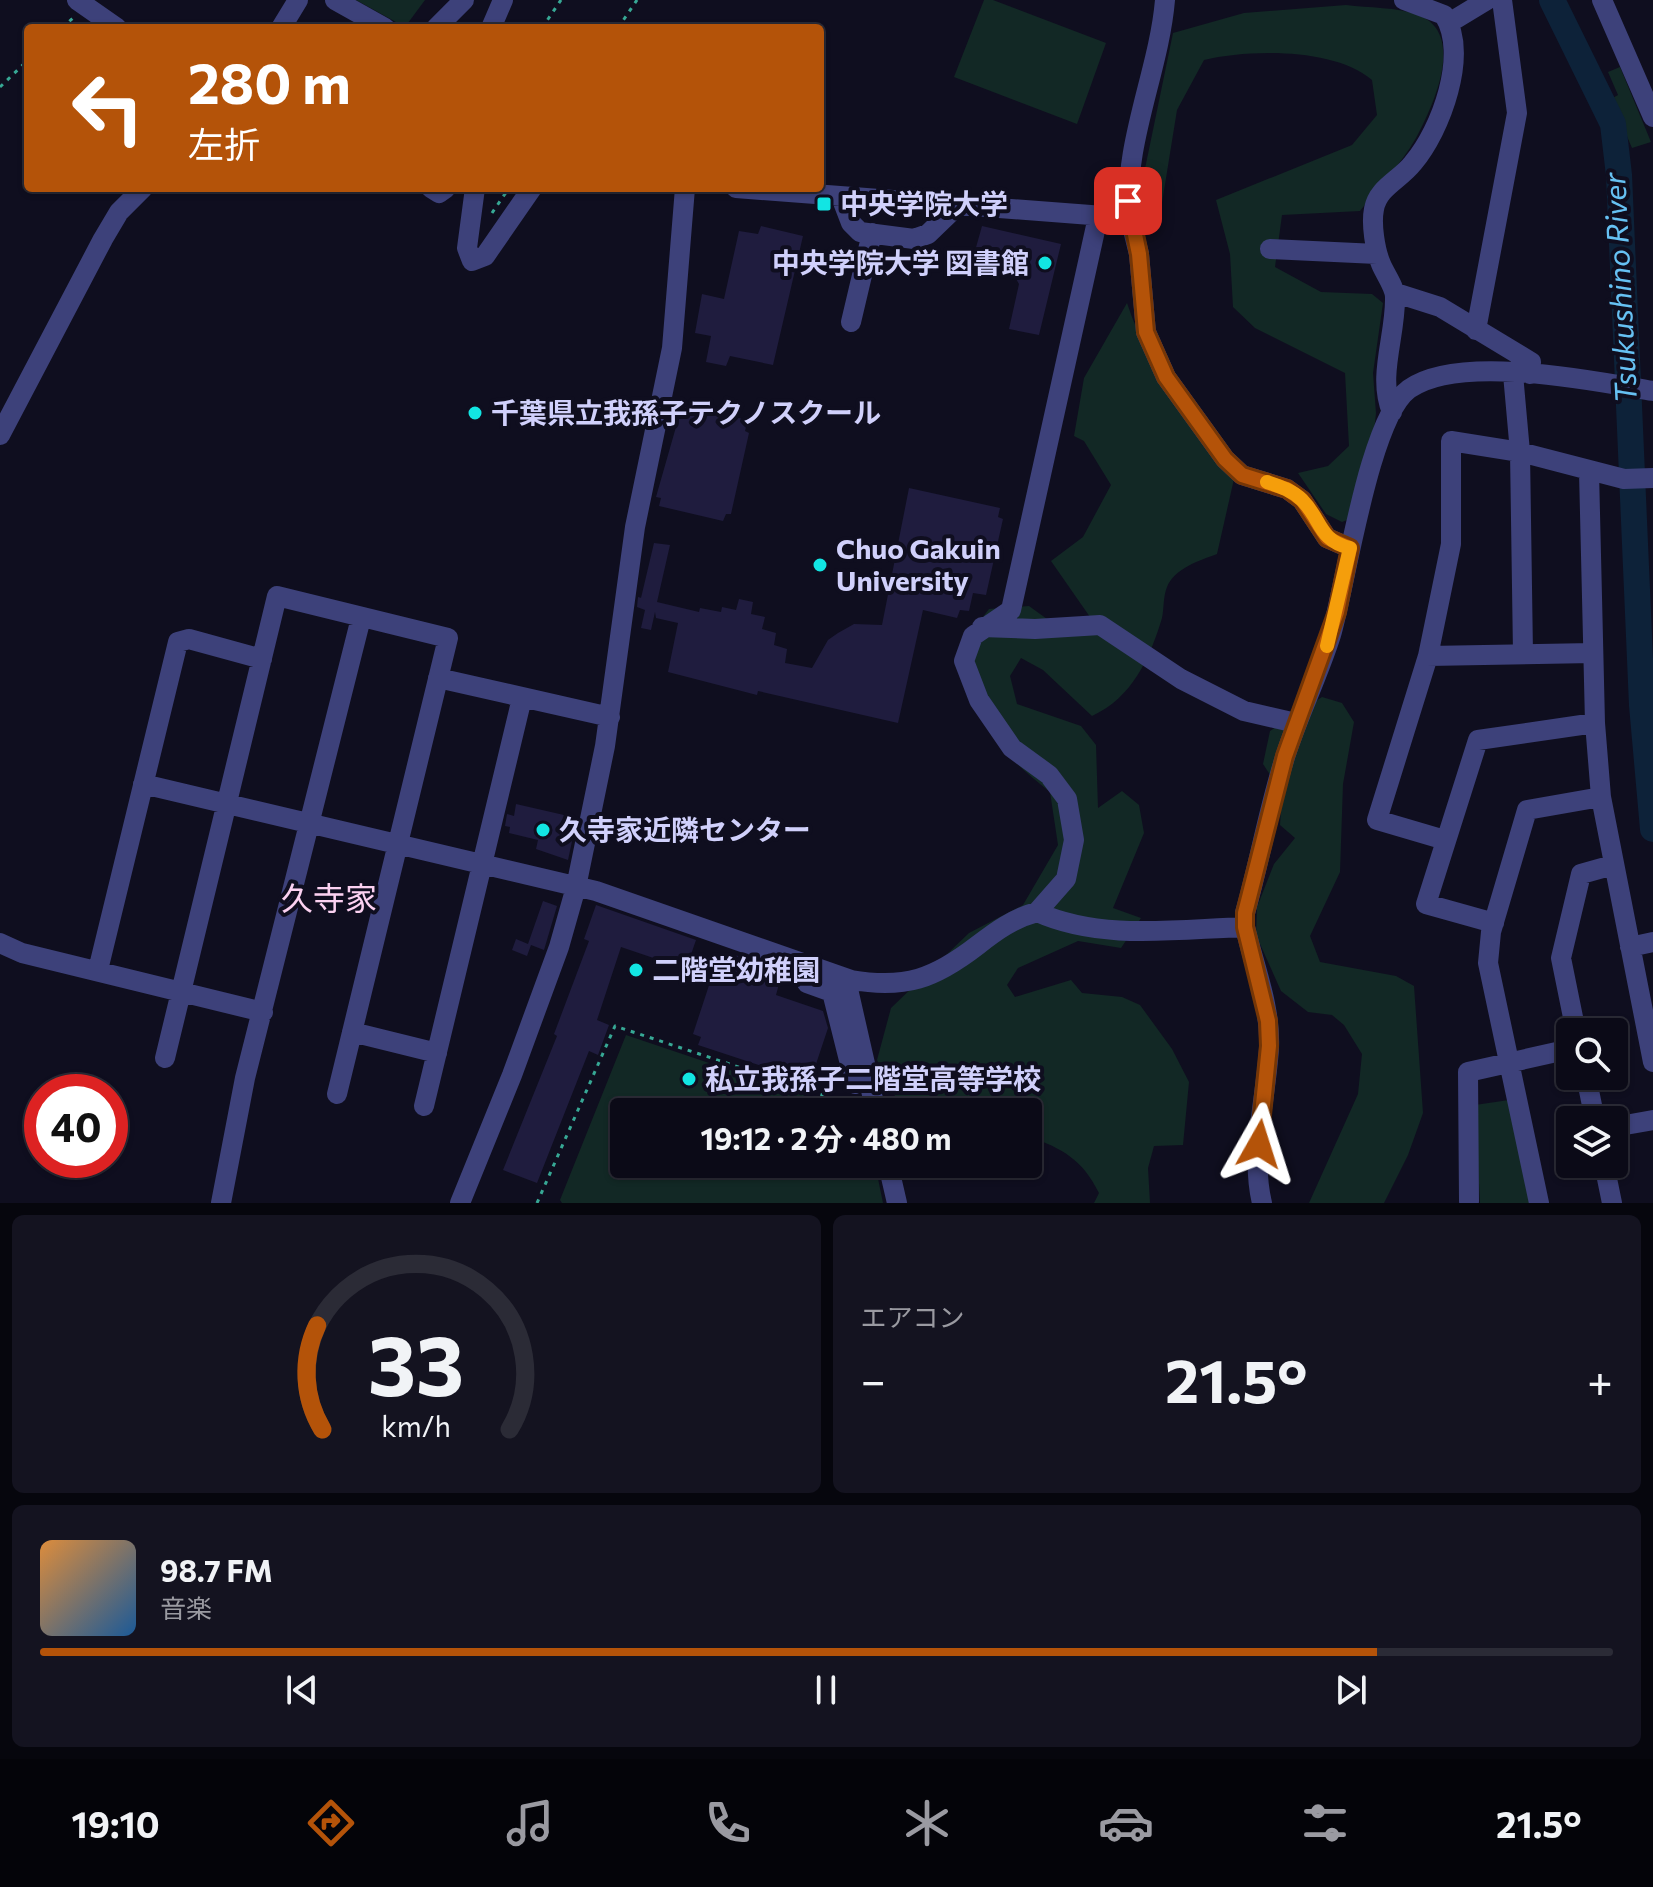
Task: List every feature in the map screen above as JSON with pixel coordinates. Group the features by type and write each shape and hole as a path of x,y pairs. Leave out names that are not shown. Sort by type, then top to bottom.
{"street":[{"path":"77,0 111,24"},
{"path":"283,24 298,0"},
{"path":"335,0 378,24"},
{"path":"440,24 464,0"},
{"path":"493,24 503,0"},
{"path":"1165,0 1162,36 1135,149 1128,201 1139,254 1146,332 1166,377 1225,459 1242,475 1287,489 1302,500 1327,538 1350,548"},
{"path":"1392,412 1385,396 1396,293 1377,254 1374,210 1380,193 1414,163 1438,116 1455,72 1456,41 1444,15 1404,0"},
{"path":"1449,23 1487,0"},
{"path":"1476,330 1517,113 1502,0"},
{"path":"1606,1 1653,117"},
{"path":"0,435 103,239 119,212 139,192"},
{"path":"474,192 467,248 472,261 485,256 529,192"},
{"path":"460,1203 559,947 576,887 610,717 635,527 672,348 685,192"},
{"path":"783,192 1130,218"},
{"path":"841,197 854,228 922,238 956,207"},
{"path":"143,784 576,887 851,980 892,985 918,980 954,963 1011,922 1037,912 1066,879 1074,840 1070,811 1055,781 1012,748 973,686 964,661 971,639 982,627 1011,610 1098,217"},
{"path":"851,322 872,233"},
{"path":"1270,249 1377,254"},
{"path":"1396,293 1426,301 1531,362 1522,374 1523,654"},
{"path":"1262,1203 1256,1175 1269,1046 1268,1021 1245,927 1280,774 1296,723 1329,640 1350,548 1392,412 1411,388 1437,376 1475,372 1522,374 1653,391"},
{"path":"1445,840 1377,820 1428,656 1451,544 1451,441 1520,452 1624,479 1653,478"},
{"path":"1589,471 1595,723 1601,797 1653,1062"},
{"path":"165,1058 277,596 448,638 337,1094"},
{"path":"221,1203 245,1078 361,618"},
{"path":"982,627 1035,629 1100,625 1181,679 1244,711 1296,723"},
{"path":"98,970 178,642 189,639 262,659"},
{"path":"1428,656 1593,653"},
{"path":"438,678 610,717"},
{"path":"424,1106 522,698"},
{"path":"1494,923 1426,904 1478,740 1595,723"},
{"path":"1539,1203 1488,963 1494,923 1527,810 1601,797"},
{"path":"1573,1018 1561,958 1581,874 1613,865"},
{"path":"1037,912 1053,919 1106,929 1245,927"},
{"path":"1630,947 1653,942"},
{"path":"0,943 22,953 263,1012"},
{"path":"811,966 807,983 832,992 855,1084"},
{"path":"851,980 848,989 873,1098"},
{"path":"352,1032 437,1053"},
{"path":"1469,1202 1468,1072 1556,1052"},
{"path":"1628,1124 1653,1120"},
{"path":"891,1178 897,1203"},
{"path":"1607,1178 1612,1203"}],"path":[{"path":"545,24 561,0"},
{"path":"621,24 637,0"},
{"path":"0,87 24,64"},
{"path":"537,1203 615,1026 853,1105 857,1096 855,1084"}],"green space":[{"path":"356,0 425,0 407,24 400,24"},
{"path":"984,0 993,0 1106,43 1077,124 954,77"},
{"path":"1346,5 1418,15 1433,24 1441,37 1443,53 1437,90 1416,138 1360,211 1282,215 1275,267 1321,292 1372,294 1383,303 1373,373 1376,413 1373,441 1352,518 1342,522 1326,514 1298,473 1328,466 1349,446 1345,373 1255,328 1233,307 1230,254 1216,200 1352,145 1377,115 1372,80 1337,62 1291,54 1244,54 1204,60 1177,110 1161,209 1153,213 1141,188 1173,33 1244,13"},
{"path":"1620,67 1651,142 1632,148 1611,99 1618,95 1608,72"},
{"path":"1127,303 1159,374 1186,417 1234,479 1217,554 1188,566 1170,581 1152,648 1138,675 1118,699 1092,716 1043,670 1021,658 1010,676 1017,704 1081,726 1096,745 1098,808 1122,791 1139,805 1144,833 1113,908 1141,918 1121,948 1078,941 1018,968 1007,985 1015,997 1071,980 1082,993 1122,997 1140,1005 1172,1049 1189,1082 1183,1145 1154,1146 1148,1168 1150,1203 1094,1203 1099,1193 1086,1172 1070,1157 1042,1142 1042,1098 896,1098 877,1060 891,1008 969,933 1023,905 1058,845 1050,792 1015,762 989,731 970,696 957,651 989,609 1029,606 1047,619 1090,617 1051,561 1083,537 1111,485 1084,441 1074,436 1084,378"},
{"path":"1322,697 1342,703 1354,722 1343,784 1340,872 1310,936 1320,962 1396,976 1414,986 1423,1113 1408,1155 1384,1203 1309,1203 1358,1094 1362,1054 1344,1025 1332,1015 1308,1012 1281,991 1256,935 1257,907 1274,864 1295,838 1280,825 1282,793 1263,764 1270,731"},
{"path":"626,1035 813,1098 610,1098 610,1178 878,1178 883,1203 562,1203 560,1200"},
{"path":"1509,1100 1532,1203 1480,1203 1475,1105"}],"building":[{"path":"761,226 803,236 773,365 730,356 726,366 706,362 711,336 695,333 702,294 724,299 739,231 758,234"},
{"path":"982,226 1061,244 1039,335 1009,329 1019,284 1004,258 975,251"},
{"path":"682,406 748,420 745,431 749,433 731,514 726,514 723,521 659,506 661,498 656,497"},
{"path":"909,488 1000,508 998,517 1003,519 986,595 973,593 969,611 960,610 957,618 923,610 898,723 758,691 757,695 668,672 678,623 656,618 655,612 651,630 641,628 645,610 637,607 638,597 641,598 654,543 670,545 657,602 699,612 700,608 721,612 722,607 736,610 739,599 753,602 751,614 765,617 762,629 776,633 774,645 787,649 785,663 812,668 828,640 838,633 854,624 882,625"},
{"name":"久寺家近隣センター","path":"516,804 577,818 568,860 536,849 538,840 509,833 510,827 505,826 507,814 514,816"},
{"path":"543,901 557,906 544,950 531,945 527,956 512,950 516,939 528,944"},
{"path":"596,905 696,940 686,969 621,947 597,1020 609,1025 598,1055 589,1051 537,1183 503,1170 557,1036 554,1034 589,941 584,939"},
{"path":"732,954 775,968 771,981 779,984 776,995 823,1011 828,1028 810,1082 698,1045 701,1037 693,1034 717,961 728,965"}],"waterway":[{"name":"Tsukushino River","path":"1552,0 1613,124 1619,175 1642,705 1653,829"}],"slow traffic":[{"path":"1267,482 1287,489 1302,500 1327,538 1336,545 1350,548 1327,646"}],"place":[{"name":"中央学院大学","path":"824,204"},
{"name":"中央学院大学 図書館","path":"1045,263"},
{"name":"千葉県立我孫子テクノスクール","path":"475,413"},
{"name":"Chuo Gakuin University","path":"820,565"},
{"name":"久寺家近隣センター","path":"543,830"},
{"name":"二階堂幼稚園","path":"636,970"},
{"name":"私立我孫子二階堂高等学校","path":"689,1079"}],"district":[{"name":"久寺家","path":"329,899"}],"route":[{"path":"1128,201 1139,254 1146,332 1166,377 1225,459 1242,475 1287,489 1302,500 1327,538 1336,545 1350,548 1329,640 1285,756 1245,913 1245,927 1268,1021 1269,1046 1259,1144"}]}
